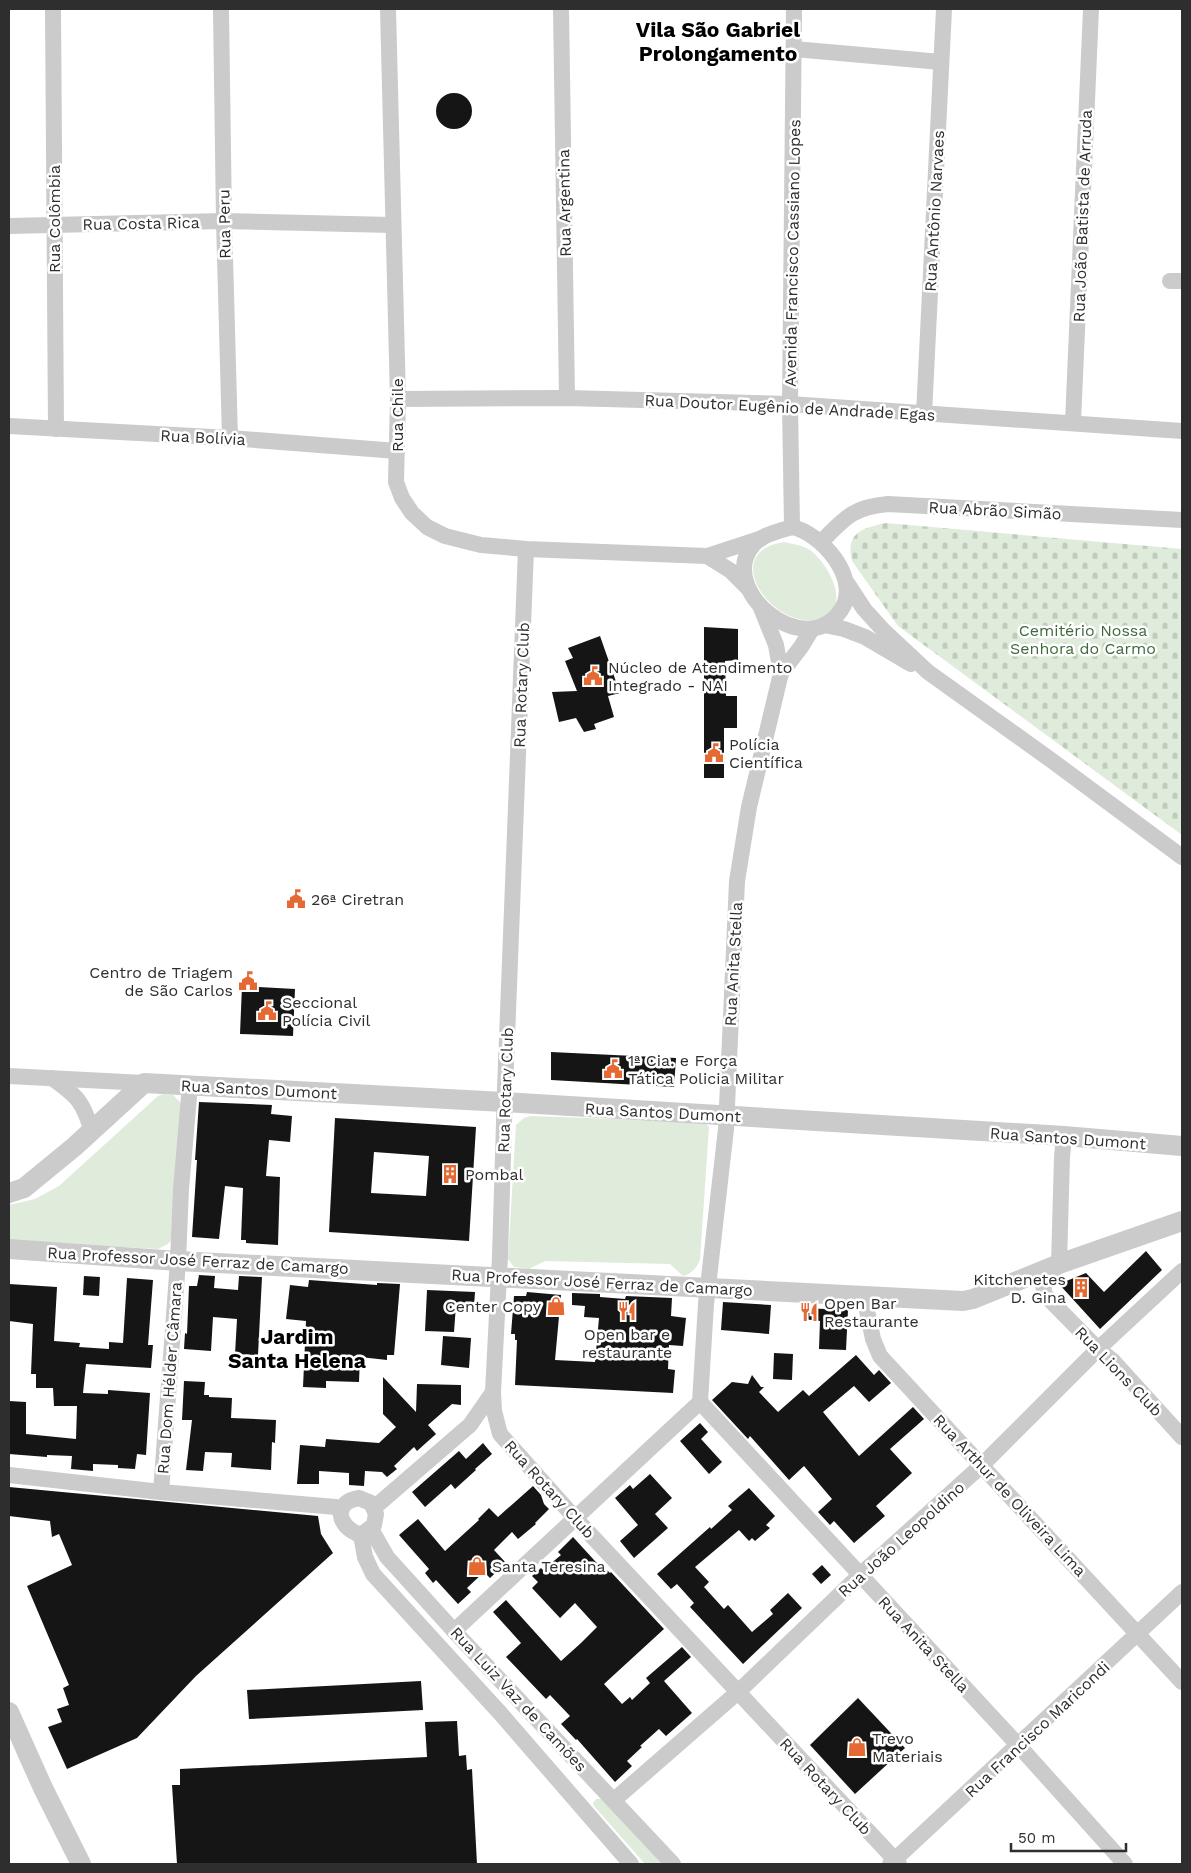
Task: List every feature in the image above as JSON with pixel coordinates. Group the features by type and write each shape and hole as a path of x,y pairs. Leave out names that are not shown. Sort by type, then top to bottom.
{"street":[{"name":"Rua Colômbia","path":"53,9 56,430"},
{"name":"Rua Peru","path":"221,9 230,438"},
{"name":"Rua Chile","path":"388,9 392,225 398,399 396,482 402,498 412,513 427,526 445,536 481,545 526,549 707,556"},
{"name":"Rua Argentina","path":"561,9 567,398"},
{"name":"Avenida Francisco Cassiano Lopes","path":"792,527 790,404 794,9"},
{"name":"Rua Antônio Narvaes","path":"924,414 944,9"},
{"name":"Rua João Batista de Arruda","path":"1074,422 1091,9"},
{"path":"794,49 941,62"},
{"name":"Rua Costa Rica","path":"9,226 224,221 392,225"},
{"name":"Rua Doutor Eugênio de Andrade Egas","path":"398,399 567,398 790,404 924,414 1074,422 1182,431"},
{"name":"Rua Bolívia","path":"9,426 230,438 397,451"},
{"name":"Rua Abrão Simão","path":"821,542 852,513 869,506 888,504 1182,520"},
{"path":"707,556 792,527 800,528 821,542 840,566 847,583 864,608 883,630 928,672 1051,760 1182,858"},
{"path":"748,588 745,577 746,559 754,544 762,538"},
{"name":"Rua Rotary Club","path":"526,549 499,1276 492,1392 494,1411 500,1434 576,1519 895,1863"},
{"path":"707,556 730,571 748,588 761,608 776,644 781,673"},
{"path":"781,673 818,627 835,618 843,608 847,595 847,583"},
{"path":"761,608 780,621 797,628 844,629 865,637 898,658 928,672"},
{"name":"Rua Anita Stella","path":"781,673 749,807 737,880 726,1116 708,1289 700,1402 1019,1746 1125,1864"},
{"name":"Rua Santos Dumont","path":"9,1076 504,1102 1064,1136 1182,1146"},
{"path":"52,1078 77,1097 87,1116 92,1132"},
{"path":"9,1193 24,1188 92,1132 144,1083"},
{"name":"Rua Dom Hélder Câmara","path":"161,1492 178,1261 181,1189 190,1085"},
{"path":"1059,1264 1064,1136"},
{"name":"Rua Professor José Ferraz de Camargo","path":"9,1249 178,1261 963,1301 973,1299 1059,1264 1182,1221"},
{"name":"Rua Lions Club","path":"1059,1264 1043,1286 1045,1295 1098,1349 1112,1360 1182,1436"},
{"name":"Rua João Leopoldino","path":"614,1800 738,1692 860,1575 982,1465 1098,1349 1182,1271"},
{"name":"Rua Arthur de Oliveira Lima","path":"864,1296 873,1339 880,1356 1182,1682"},
{"path":"374,1508 470,1425 492,1392"},
{"path":"454,1631 700,1402"},
{"path":"470,1425 500,1434"},
{"path":"9,1475 161,1492 336,1507 341,1512 343,1524 347,1529 366,1532 376,1519 371,1502 359,1498 348,1501 341,1512"},
{"name":"Rua Luiz Vaz de Camões","path":"366,1532 454,1631 673,1864"},
{"name":"Rua Luiz Vaz de Camões","path":"366,1532 365,1557 373,1574 500,1713 631,1864"},
{"name":"Rua Francisco Maricondi","path":"895,1863 1182,1592"},
{"path":"9,1712 43,1788 81,1864"}],"green space":[{"name":"Cemitério Nossa Senhora do Carmo","path":"886,523 1182,549 1182,835 898,626 852,561 850,552 853,538 857,533"},
{"path":"784,542 810,550 818,557 831,577 836,599 834,608 826,616 814,620 797,619 782,612 768,601 758,587 753,573 755,559 765,548"},
{"path":"163,1094 173,1095 181,1103 173,1238 168,1244 158,1249 9,1241 9,1205 35,1199 59,1186 158,1096"},
{"path":"530,1116 704,1122 709,1127 700,1260 697,1266 689,1274 683,1276 670,1264 545,1261 529,1269 514,1267 508,1259 516,1125 524,1118"},
{"path":"596,1799 602,1799 665,1864 645,1864 594,1806 593,1803"}],"building":[{"path":"454,93 466,99 472,111 466,123 454,129 442,123 436,111 442,99"},
{"path":"704,627 738,629 738,660 725,661 726,696 737,696 737,728 724,728 724,778 704,778"},
{"name":"Núcleo de Atendimento Integrado - NAI","path":"600,636 620,693 608,696 614,717 594,724 596,729 584,732 576,718 559,722 552,692 577,691 565,661 573,658 568,648"},
{"name":"Seccional Polícia Civil","path":"242,986 295,989 293,1036 240,1034"},
{"name":"1ª Cia. e Força Tática Policia Militar","path":"551,1052 676,1058 674,1087 551,1080"},
{"path":"199,1102 272,1105 271,1114 292,1116 290,1142 269,1140 266,1176 280,1177 278,1245 246,1243 246,1240 241,1240 243,1188 225,1186 219,1239 192,1237"},
{"name":"Pombal","path":"335,1118 476,1127 469,1241 329,1232","holes":["374,1152 429,1156 426,1196 371,1193"]},
{"name":"Kitchenetes D. Gina","path":"1146,1251 1162,1270 1100,1329 1059,1284 1086,1273 1104,1292"},
{"path":"199,1275 215,1276 214,1288 238,1290 239,1276 262,1277 258,1355 235,1354 237,1319 213,1317 211,1351 184,1349 185,1333 187,1334 189,1286 197,1286"},
{"path":"84,1276 100,1277 99,1296 83,1295"},
{"path":"127,1278 153,1280 148,1345 153,1345 151,1368 86,1364 83,1393 108,1394 108,1390 150,1393 146,1455 137,1454 135,1469 118,1468 118,1465 93,1464 93,1471 71,1469 72,1456 47,1455 47,1457 9,1454 9,1401 26,1402 26,1434 76,1439 77,1406 54,1406 53,1388 36,1388 36,1374 31,1374 33,1324 9,1321 9,1284 57,1287 54,1341 80,1343 79,1347 109,1349 109,1342 123,1343"},
{"path":"309,1280 377,1285 377,1283 400,1284 394,1355 387,1355 387,1360 360,1357 359,1382 326,1381 326,1388 303,1387 306,1321 286,1319 290,1285 308,1287"},
{"path":"427,1290 475,1292 474,1306 456,1305 454,1332 425,1331"},
{"path":"527,1292 561,1295 555,1360 595,1362 599,1318 584,1317 585,1306 572,1305 572,1293 600,1294 600,1297 625,1299 626,1296 672,1298 671,1316 686,1318 683,1346 669,1345 668,1369 675,1370 673,1393 515,1385 517,1340 515,1340 515,1334 511,1334 514,1296 526,1296"},
{"path":"723,1302 771,1305 769,1334 721,1330"},
{"path":"803,1308 848,1310 846,1350 819,1349 820,1321 803,1319"},
{"path":"443,1336 471,1338 469,1368 441,1365"},
{"path":"774,1353 793,1354 792,1380 773,1379"},
{"path":"856,1355 874,1375 879,1370 891,1383 869,1402 854,1386 823,1412 859,1456 913,1407 924,1419 890,1449 912,1473 876,1506 885,1516 854,1543 834,1521 830,1525 818,1512 832,1499 804,1466 789,1480 750,1436 748,1439 712,1400 732,1382 748,1384 752,1375 761,1387 764,1387 759,1392 778,1412 803,1390 809,1396"},
{"path":"383,1377 416,1412 417,1384 461,1385 461,1405 452,1404 428,1425 436,1434 417,1451 414,1447 394,1466 397,1469 387,1477 382,1472 365,1471 364,1486 349,1485 349,1473 319,1471 319,1484 297,1484 300,1445 325,1447 326,1439 379,1443 396,1427 383,1414"},
{"path":"184,1381 205,1382 204,1395 209,1395 209,1397 232,1398 231,1418 276,1420 275,1443 272,1442 271,1470 231,1467 232,1453 205,1452 203,1471 186,1470 192,1420 182,1420"},
{"path":"700,1423 708,1432 701,1439 722,1462 709,1474 680,1441"},
{"path":"483,1443 492,1454 455,1489 451,1484 425,1507 412,1492 459,1451 466,1459"},
{"path":"650,1474 672,1498 655,1514 668,1528 634,1558 620,1541 638,1525 615,1498 630,1485 633,1489"},
{"path":"533,1486 549,1509 536,1524 518,1539 512,1532 494,1550 506,1563 490,1578 484,1572 467,1588 471,1592 458,1604 436,1580 433,1583 425,1573 429,1569 399,1535 418,1519 445,1551 479,1520 489,1508 498,1517"},
{"path":"9,1487 318,1516 321,1534 333,1553 196,1676 137,1738 67,1769 48,1727 62,1722 57,1709 69,1705 63,1688 69,1685 27,1586 72,1565 59,1534 52,1537 50,1521 9,1516"},
{"path":"749,1488 775,1516 766,1525 770,1528 755,1541 752,1538 749,1541 739,1530 695,1567 709,1582 704,1587 724,1609 728,1605 752,1632 773,1614 770,1610 788,1593 802,1608 743,1664 690,1607 694,1603 677,1584 671,1589 657,1574 732,1510 728,1506"},
{"path":"573,1537 605,1572 607,1570 611,1572 664,1629 604,1684 622,1704 630,1697 632,1700 650,1683 646,1678 682,1647 691,1657 664,1681 692,1713 666,1736 659,1729 640,1746 642,1747 627,1761 632,1766 615,1782 561,1724 570,1716 550,1695 546,1699 506,1657 521,1643 493,1612 506,1600 561,1661 581,1643 597,1627 575,1603 560,1618 532,1588 538,1582 532,1576 541,1568 543,1570 561,1555 558,1552"},
{"path":"822,1565 831,1575 821,1584 812,1574"},
{"path":"421,1681 423,1710 249,1719 247,1690"},
{"name":"Trevo Materiais","path":"858,1698 905,1748 855,1794 810,1745"},
{"path":"457,1721 459,1756 466,1755 467,1770 472,1769 477,1864 177,1864 172,1785 180,1785 180,1769 427,1757 425,1722"}],"place":[{"name":"Núcleo de Atendimento Integrado - NAI","path":"593,676"},
{"name":"Polícia Científica","path":"714,753"},
{"name":"26ª Ciretran","path":"296,899"},
{"name":"Centro de Triagem de São Carlos","path":"248,981"},
{"name":"Seccional Polícia Civil","path":"267,1011"},
{"name":"1ª Cia. e Força Tática Policia Militar","path":"613,1069"},
{"name":"Pombal","path":"450,1174"},
{"name":"Kitchenetes D. Gina","path":"1081,1288"},
{"name":"Center Copy","path":"556,1306"},
{"name":"Open bar e restaurante","path":"627,1311"},
{"name":"Open Bar Restaurante","path":"809,1312"},
{"name":"Santa Teresina","path":"477,1566"},
{"name":"Trevo Materiais","path":"857,1747"}],"district":[{"name":"Vila São Gabriel Prolongamento","path":"718,42"},
{"name":"Jardim Santa Helena","path":"297,1349"}]}
